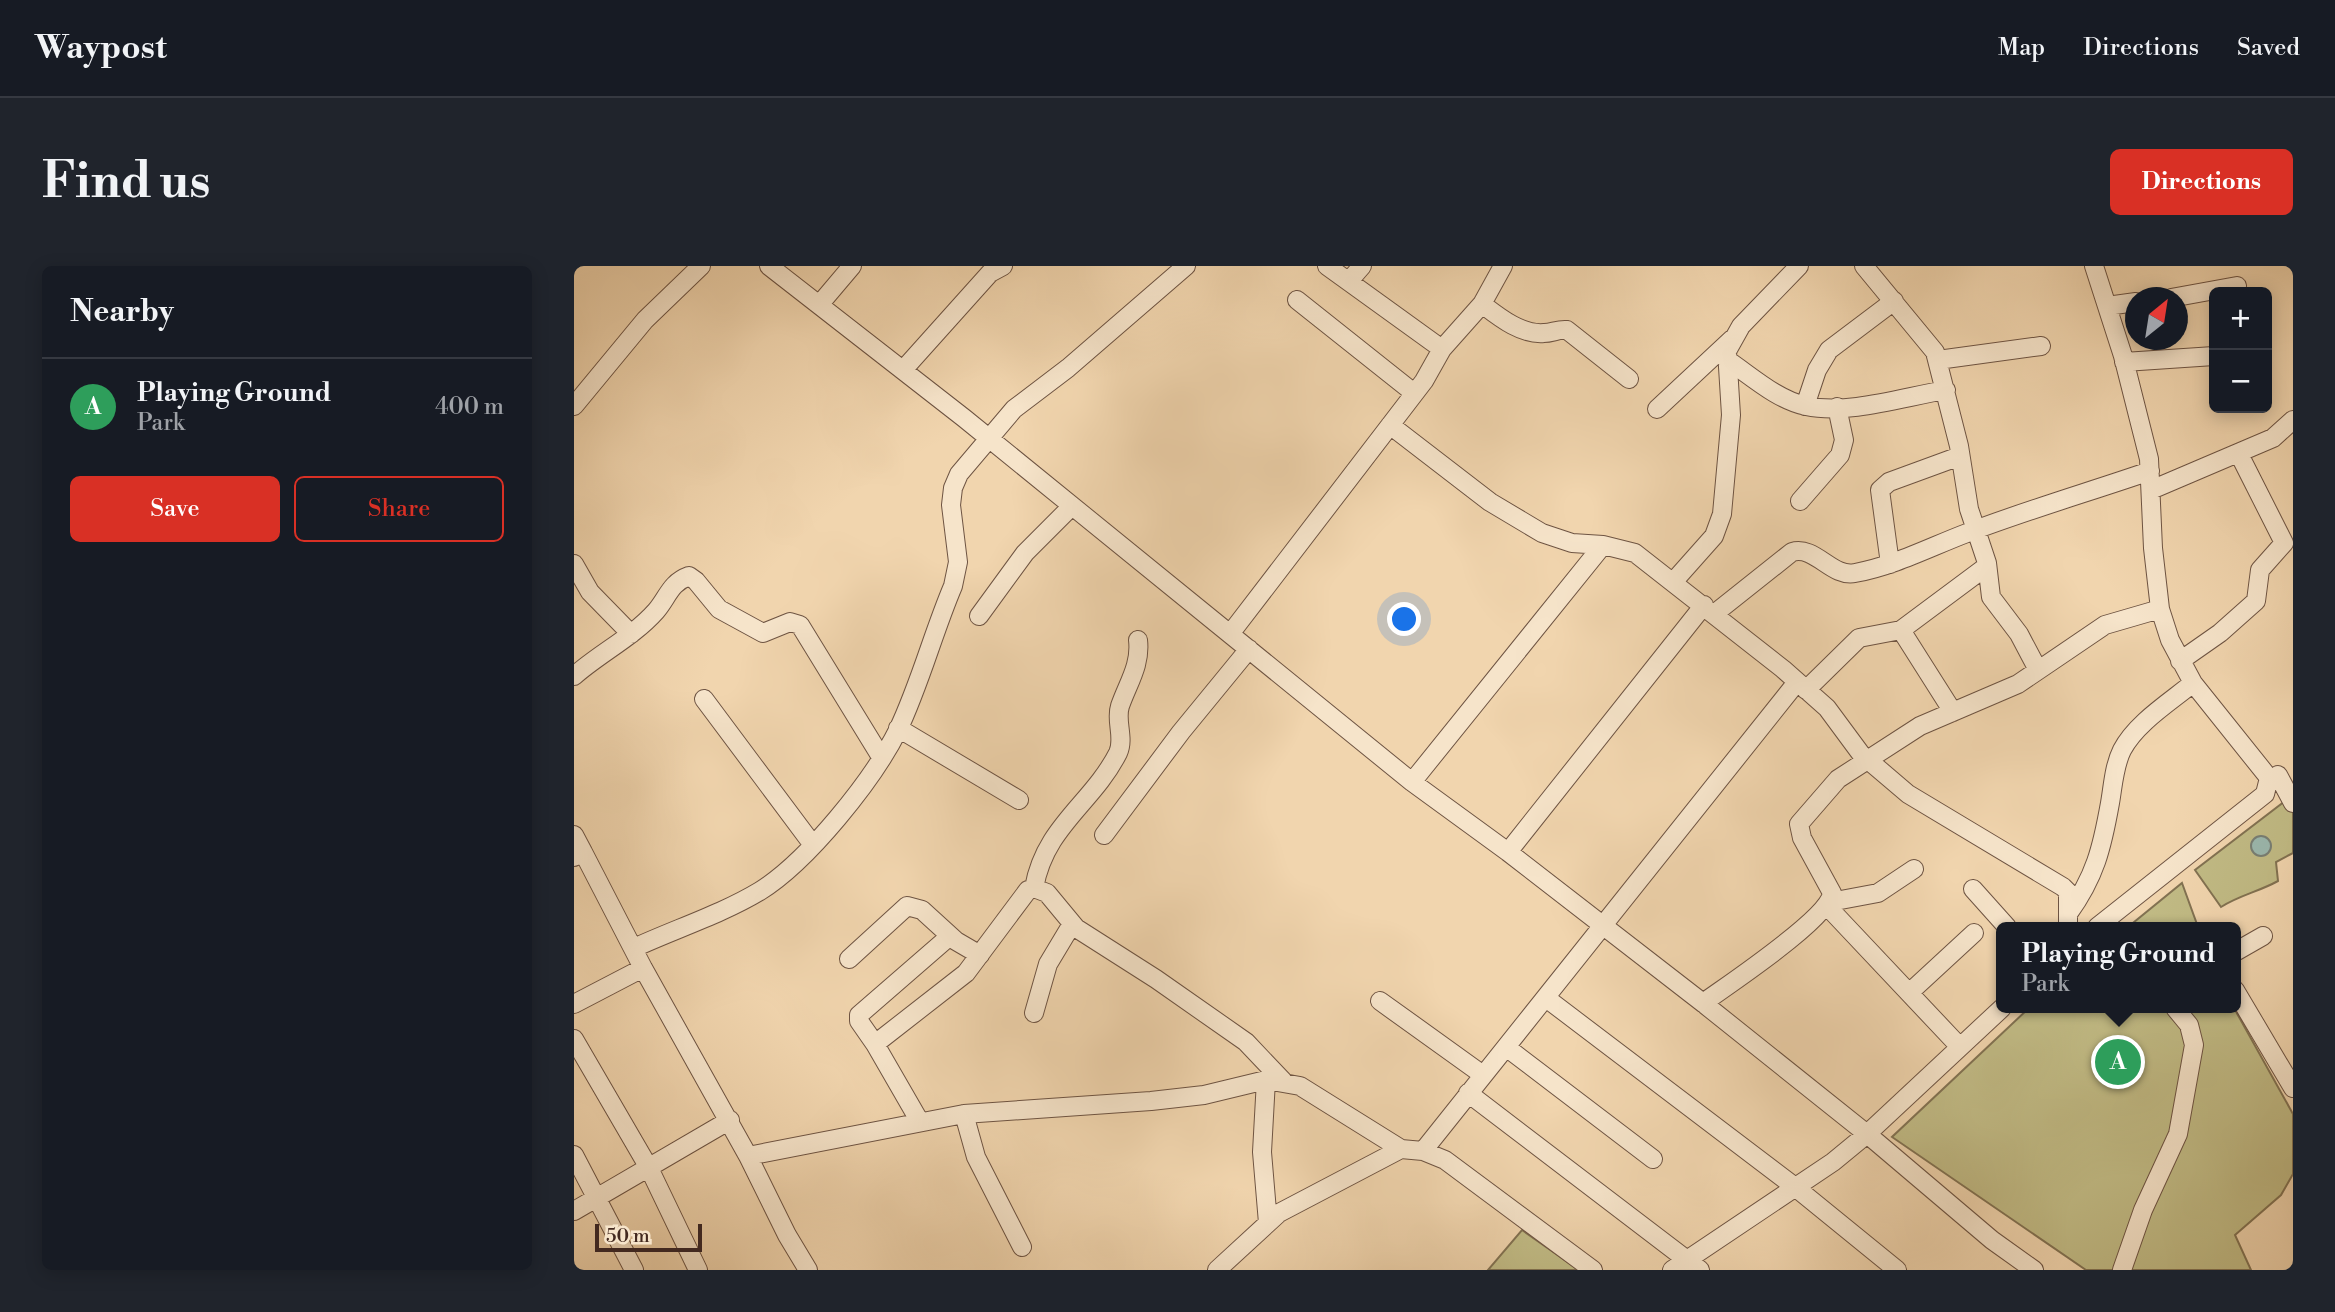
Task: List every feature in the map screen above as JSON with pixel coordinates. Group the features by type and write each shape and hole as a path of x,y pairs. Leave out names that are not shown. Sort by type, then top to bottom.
{"street":[{"path":"574,405 645,320 701,266"},
{"path":"769,266 990,439 1412,782 1508,852 1703,1003 1867,1134 1992,1240 2034,1270"},
{"path":"819,305 852,266"},
{"path":"903,370 990,273 1003,266"},
{"path":"634,948 759,891 813,845 881,757 898,728 958,573 951,506 953,488 959,474 1021,403 1068,368 1186,266"},
{"path":"1326,266 1442,349"},
{"path":"1349,281 1362,266"},
{"path":"1230,634 1414,393 1442,349 1482,304 1503,266"},
{"path":"1657,409 1732,339 1799,266"},
{"path":"1864,266 1928,342 1938,360 1969,509 1987,566 1991,597 2019,634 2038,670"},
{"path":"2094,266 2124,362 2150,471 2160,609 2180,661 2193,683 2280,773 2293,803"},
{"path":"2188,295 2236,286"},
{"path":"1297,300 1414,393"},
{"path":"1805,406 1817,370 1829,349 1894,301"},
{"path":"1482,304 1505,322 1519,328 1545,334 1567,330 1629,379"},
{"path":"2107,306 2125,304"},
{"path":"1674,581 1714,536 1722,514 1731,415 1726,359 1732,339"},
{"path":"1938,360 2041,346"},
{"path":"2124,362 2209,356"},
{"path":"1726,359 1787,399 1805,406 1837,407 1945,390"},
{"path":"1800,501 1840,455 1844,446 1837,407"},
{"path":"2151,490 2273,438 2293,420"},
{"path":"1390,425 1524,524 1557,539 1603,545 1635,553 1674,581 1827,708 1851,744 1908,794 2063,887 2068,892 2067,921"},
{"path":"2180,661 2220,633 2256,601 2260,569 2284,543 2239,454"},
{"path":"1889,564 1880,490 1889,482 1960,456"},
{"path":"1508,852 1709,610 1792,552 1800,550 1840,572 1851,574 1889,564 1977,530 2150,471"},
{"path":"979,616 1026,553 1072,506"},
{"path":"1412,782 1603,545"},
{"path":"574,565 590,592 631,634"},
{"path":"1423,1151 1802,686 1859,638 1901,630 1987,566"},
{"path":"574,676 631,634 656,611 672,586 689,576 696,580 719,609 763,634 790,622 800,625 881,757"},
{"path":"1703,1003 1807,926 1829,904 1832,893 1802,838 1799,824 1838,779 1920,726 2018,684 2105,625 2160,609"},
{"path":"1901,630 1953,712"},
{"path":"1034,888 1038,865 1047,846 1120,747 1119,710 1138,663 1138,640"},
{"path":"1104,835 1181,732 1249,649"},
{"path":"2067,921 2097,863 2116,766 2123,748 2149,719 2193,683"},
{"path":"704,699 813,845"},
{"path":"898,728 1019,800"},
{"path":"2103,922 2265,794 2280,773"},
{"path":"574,835 578,855 634,948 730,1120 787,1236 808,1270"},
{"path":"1829,904 1878,893 1914,869"},
{"path":"875,1044 947,990 980,955 1028,890 1034,888 1047,894 1072,924 1257,1051 1274,1081 1262,1152 1268,1223"},
{"path":"1973,889 2003,922"},
{"path":"1829,904 1960,1046"},
{"path":"849,959 907,906 922,910 950,936 980,955"},
{"path":"1034,1013 1048,964 1072,924"},
{"path":"1909,993 1974,933"},
{"path":"920,1122 859,1021 859,1015 950,936"},
{"path":"2241,949 2263,936"},
{"path":"574,1004 643,968"},
{"path":"1546,998 1795,1187 1897,1270"},
{"path":"2241,1000 2293,1088"},
{"path":"1380,1001 1483,1075"},
{"path":"1672,1270 1694,1265 1867,1134 1996,1013"},
{"path":"2122,1270 2143,1210 2178,1134 2194,1045 2189,1025 2179,1013"},
{"path":"574,1039 649,1168 698,1270"},
{"path":"1506,1046 1653,1159"},
{"path":"748,1156 964,1114 1191,1097 1274,1081 1317,1095 1401,1149 1423,1151 1466,1173 1593,1270"},
{"path":"1468,1093 1694,1265"},
{"path":"964,1114 976,1157 1022,1247"},
{"path":"574,1211 730,1120"},
{"path":"1217,1270 1279,1213 1401,1149"},
{"path":"574,1155 634,1270"}],"shaded area":[{"path":"2293,795 2293,853 2276,862 2278,881 2221,907 2195,870"},
{"path":"2182,883 2196,922 2134,922"},
{"path":"2024,1013 2237,1013 2293,1114 2293,1174 2281,1195 2235,1235 2251,1270 2086,1270 1892,1137"},
{"path":"1522,1230 1579,1270 1488,1270"}],"water":[{"path":"2261,836 2268,839 2271,846 2268,853 2261,856 2254,853 2251,846 2254,839"}],"place":[{"name":"Playing Ground","path":"2118,1062"}]}
